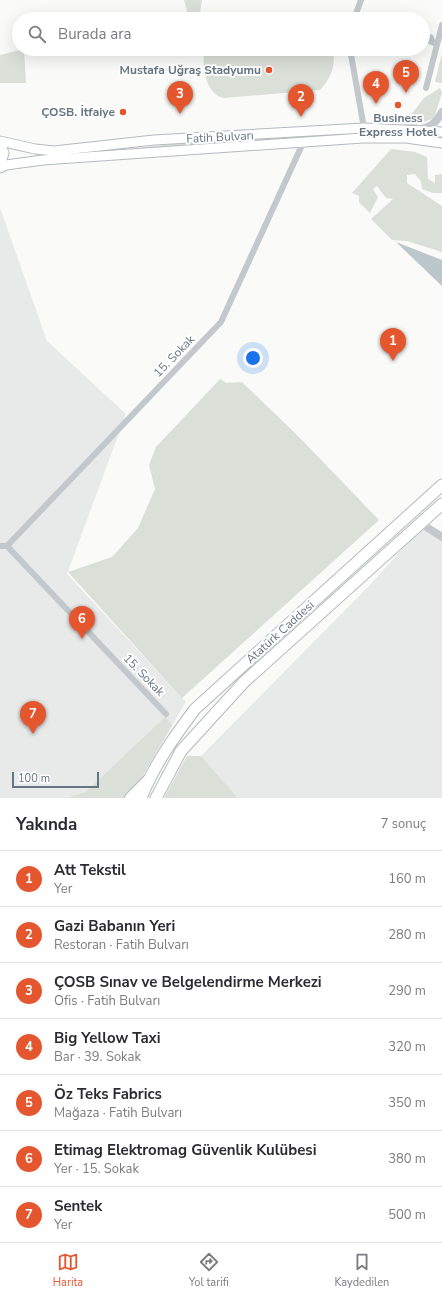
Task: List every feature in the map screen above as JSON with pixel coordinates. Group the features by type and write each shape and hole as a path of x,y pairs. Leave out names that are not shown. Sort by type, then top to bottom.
{"highway":[{"name":"Atatürk Caddesi","path":"141,798 148,780 171,740 195,709 442,485"},
{"path":"156,798 181,751 244,682 442,504"}],"main road":[{"name":"Fatih Bulvarı","path":"0,142 35,150 54,151 167,139 364,128 440,132"},
{"name":"Fatih Bulvarı","path":"0,167 43,160 392,137 438,142"},
{"path":"0,142 4,153 0,167"},
{"path":"130,798 148,780"}],"street":[{"path":"357,12 361,0"},
{"path":"426,88 442,26"},
{"path":"351,56 364,128"},
{"path":"418,130 429,128 435,123 442,112"},
{"path":"438,142 442,116"},
{"name":"15. Sokak","path":"166,714 3,546 222,322 303,143"},
{"path":"420,523 442,537"}],"shaded area":[{"path":"184,0 202,0 200,12 187,12"},
{"path":"430,34 433,35 435,40 434,46 430,45"},
{"path":"12,52 12,56 24,56 26,83 0,83 0,55"},
{"path":"442,53 442,83 435,82"},
{"name":"Mustafa Uğraş Stadyumu","path":"204,56 334,56 330,76 320,90 223,98 217,95 208,85 204,70"},
{"path":"440,88 442,93 434,118 414,126 403,125 424,98"},
{"path":"371,130 429,134 428,136 371,132 130,149 171,144"},
{"path":"391,149 415,152 427,157 428,179 435,183 435,175 442,174 442,193 433,193 422,189 421,181 415,174 407,175 407,183 442,206 442,252 407,241 392,240 371,219 393,199 386,198 377,186 373,189 378,197 370,213 359,202 359,196 352,193"},
{"path":"0,208 47,341 126,414 67,574 186,702 145,772 135,798 0,798"},
{"path":"396,242 442,260 442,286"},
{"path":"220,379 226,383 242,382 299,437 379,520 182,698 68,572 112,557 138,528 155,489 149,465 156,447"},
{"path":"421,528 442,540 442,798 238,798 201,756 369,586"},
{"path":"165,717 172,725 140,781 128,798 68,798 86,792"},
{"path":"187,756 201,756 238,798 164,798"}],"place":[{"name":"Mustafa Uğraş Stadyumu","path":"269,70"},
{"name":"Öz Teks Fabrics","path":"406,93"},
{"name":"Big Yellow Taxi","path":"376,104"},
{"name":"Business Express Hotel","path":"398,105"},
{"name":"ÇOSB. İtfaiye","path":"123,112"},
{"name":"ÇOSB Sınav ve Belgelendirme Merkezi","path":"180,114"},
{"name":"Gazi Babanın Yeri","path":"301,117"},
{"name":"Att Tekstil","path":"393,361"},
{"name":"Etimag Elektromag Güvenlik Kulübesi","path":"82,639"},
{"name":"Sentek","path":"33,734"}]}
